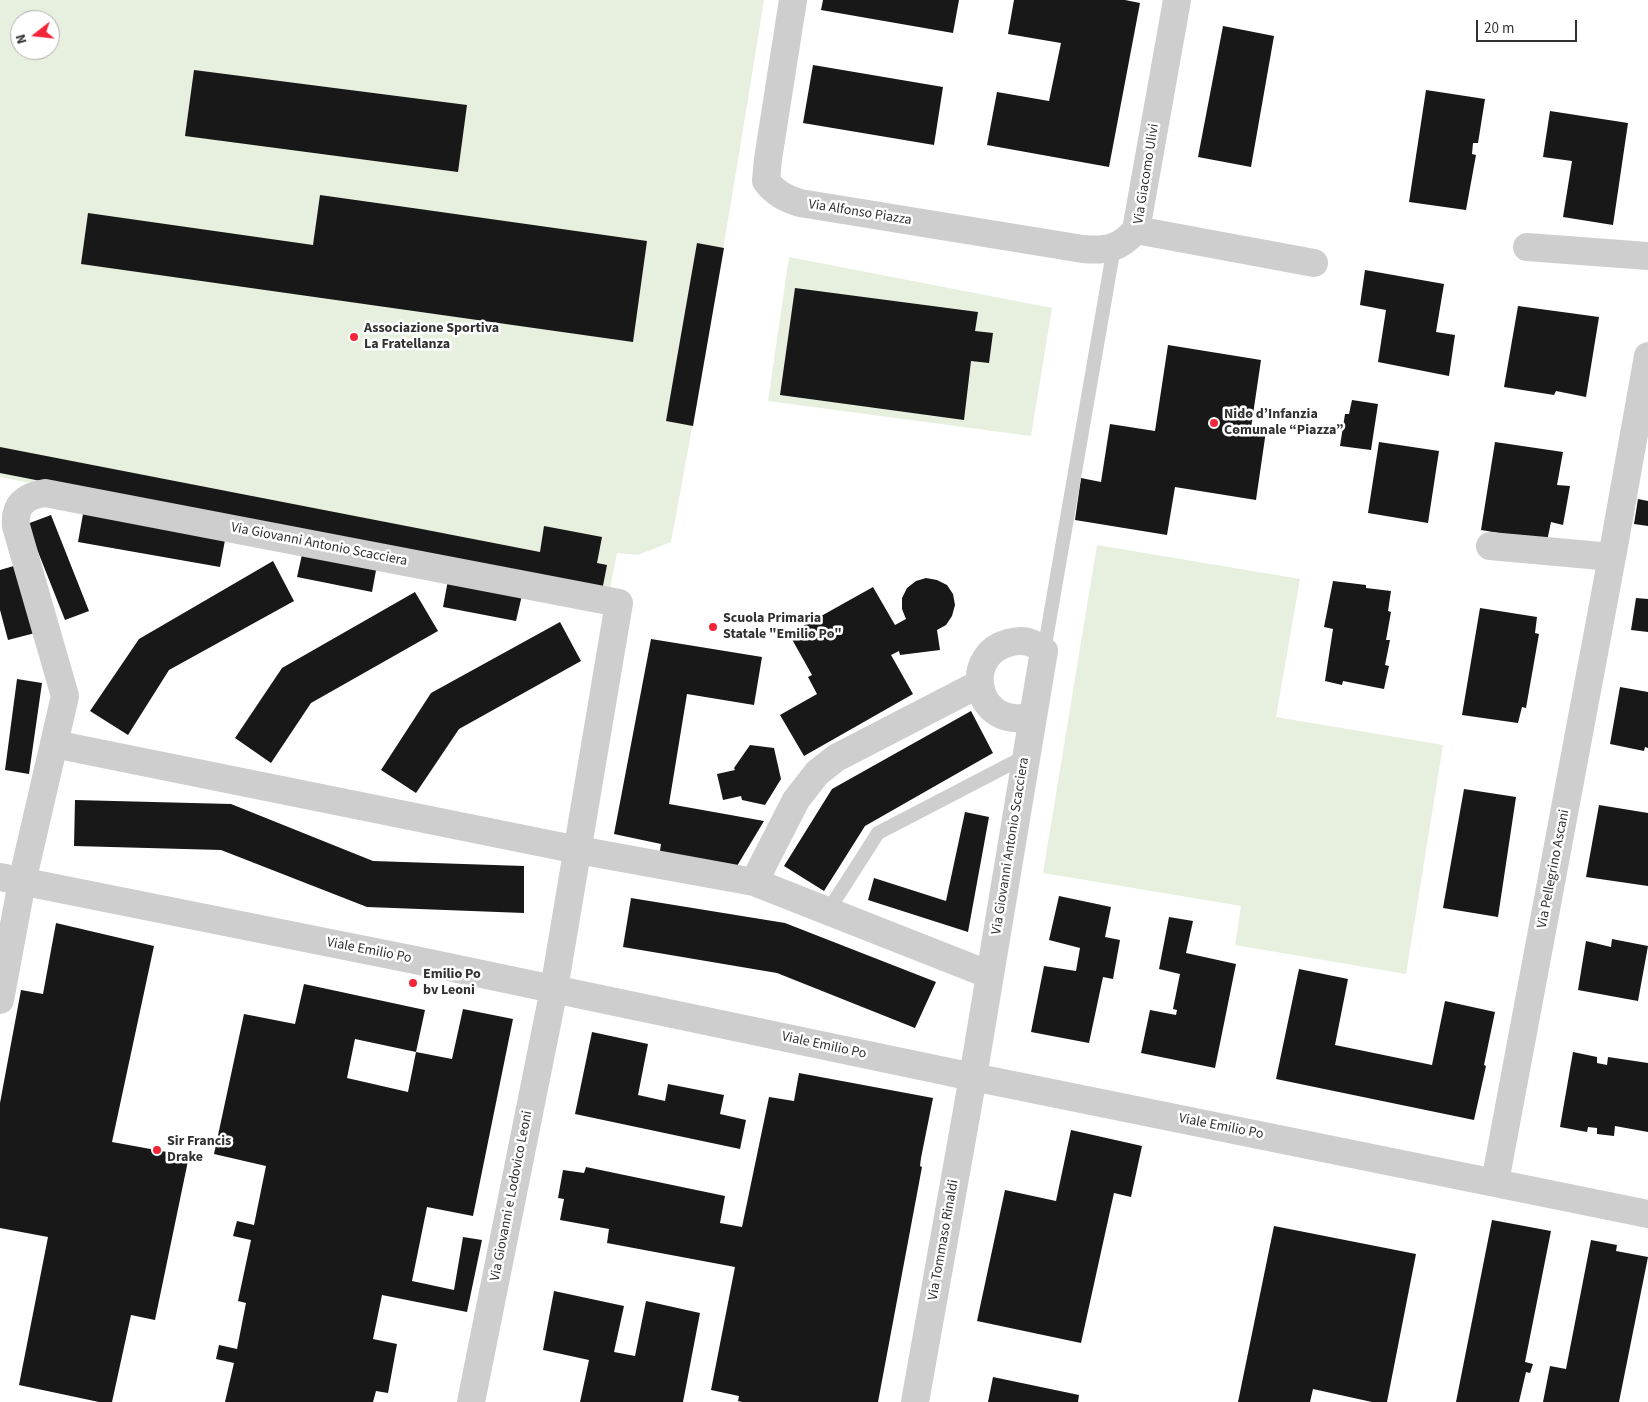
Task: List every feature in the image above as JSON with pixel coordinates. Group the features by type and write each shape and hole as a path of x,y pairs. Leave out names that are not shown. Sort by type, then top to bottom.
{"street":[{"name":"Via Alfonso Piazza","path":"793,0 768,159 766,181 775,192 800,203 1082,249 1103,251 1128,239 1136,230"},
{"name":"Via Giacomo Ulivi","path":"1176,0 1136,230 1314,263"},
{"path":"1527,247 1648,256"},
{"name":"Via Pellegrino Ascani","path":"1495,1182 1648,356"},
{"name":"Via Giovanni Antonio Scacciera","path":"0,1000 11,880 54,744 66,696 16,526 15,514 22,504 31,495 45,493 619,603 554,989"},
{"path":"1490,546 1612,557"},
{"path":"1033,716 1013,718 997,712 985,700 979,684 980,669 988,655 999,645 1014,641 1030,642 1044,651"},
{"name":"Via Giovanni Antonio Scacciera","path":"974,1077 1044,651"},
{"path":"754,882 796,800 816,773 836,758 979,684"},
{"path":"54,744 578,850 754,882 990,975"},
{"name":"Viale Emilio Po","path":"11,880 415,960 974,1077 1648,1214"},
{"name":"Via Giovanni e Lodovico Leoni","path":"471,1402 554,989"},
{"name":"Via Tommaso Rinaldi","path":"915,1402 974,1077"}],"lane":[{"path":"1044,651 1114,247"},
{"path":"828,911 878,833 1026,756"}],"green space":[{"name":"Associazione Sportiva La Fratellanza","path":"0,0 764,0 696,407 671,542 638,555 617,553 608,599 0,477"},
{"path":"789,257 1052,308 1031,436 768,401"},
{"path":"1097,545 1300,579 1276,717 1443,745 1406,974 1235,945 1241,906 1043,873"}],"building":[{"path":"823,0 959,0 953,33 821,10"},
{"path":"1014,0 1125,0 1140,3 1109,167 987,145 997,92 1049,101 1061,43 1008,34"},
{"path":"1223,26 1274,36 1251,167 1198,157"},
{"path":"813,65 943,87 934,145 803,123"},
{"path":"194,70 467,105 458,172 185,136"},
{"path":"1426,90 1485,99 1478,143 1473,143 1472,154 1476,155 1466,210 1409,202"},
{"path":"1550,111 1628,123 1613,225 1563,217 1572,161 1543,157"},
{"path":"320,195 647,241 633,342 81,264 88,213 313,245"},
{"path":"697,243 724,248 693,426 666,421"},
{"path":"1365,270 1444,284 1436,332 1455,335 1449,376 1378,362 1386,310 1360,305"},
{"path":"795,288 978,312 975,331 993,333 989,363 971,361 964,420 780,395"},
{"path":"1518,306 1599,317 1586,397 1556,391 1554,395 1504,387"},
{"path":"1168,345 1261,360 1251,428 1266,431 1256,500 1175,487 1167,535 1075,520 1081,478 1101,482 1110,424 1155,431"},
{"path":"1352,400 1378,404 1371,450 1340,446 1345,414 1349,414"},
{"path":"1379,442 1439,451 1428,523 1368,513"},
{"path":"1495,442 1563,452 1557,485 1570,486 1563,525 1551,522 1547,541 1481,530"},
{"path":"0,447 540,552 544,526 602,537 597,563 607,565 602,591 0,473"},
{"path":"1638,499 1648,501 1648,526 1634,524"},
{"path":"83,514 225,540 220,567 78,542"},
{"path":"51,515 89,611 65,620 27,524"},
{"path":"303,550 377,565 372,592 297,577"},
{"path":"273,561 294,601 169,670 128,735 90,711 139,639"},
{"path":"17,565 35,633 8,640 0,610 0,570"},
{"path":"926,578 937,580 947,585 953,594 955,605 952,616 946,625 937,630 940,650 900,655 899,651 891,655 913,694 804,756 780,715 817,694 808,677 812,675 789,634 873,587 895,625 906,619 902,609 902,598 907,588 916,581"},
{"path":"448,580 522,595 516,621 443,607"},
{"path":"1333,581 1366,585 1366,588 1391,591 1388,611 1391,612 1386,640 1390,640 1385,665 1389,666 1384,689 1343,681 1342,685 1325,681 1333,629 1324,627"},
{"path":"415,592 438,631 311,703 271,763 235,738 282,668"},
{"path":"1636,598 1648,599 1648,632 1631,630"},
{"path":"1480,608 1537,617 1535,633 1539,634 1526,708 1522,707 1518,723 1462,715"},
{"path":"560,622 581,661 459,729 416,793 381,770 431,693"},
{"path":"651,639 762,657 754,705 687,694 669,804 764,821 737,866 659,857 661,844 614,834"},
{"path":"17,679 42,683 29,774 5,770"},
{"path":"1620,687 1648,692 1648,748 1645,747 1644,751 1610,744"},
{"path":"971,711 993,753 865,826 824,891 784,866 832,789"},
{"path":"750,745 774,748 781,779 765,805 742,800 741,796 723,800 717,774 735,770 734,768"},
{"path":"1464,789 1516,797 1498,917 1443,908"},
{"path":"75,800 231,804 373,861 524,866 524,913 367,907 221,850 74,846"},
{"path":"1599,805 1648,813 1648,886 1586,877"},
{"path":"965,812 989,817 968,932 868,900 874,878 946,901"},
{"path":"1059,896 1111,907 1105,937 1120,940 1113,979 1103,977 1089,1043 1031,1032 1044,966 1076,971 1080,948 1049,940"},
{"path":"631,898 785,923 936,982 915,1028 777,973 623,947"},
{"path":"1169,917 1193,921 1186,953 1236,964 1215,1068 1141,1053 1150,1010 1176,1015 1177,1010 1173,1009 1180,974 1159,969"},
{"path":"56,923 154,946 112,1142 189,1156 155,1320 131,1315 112,1402 99,1402 19,1385 48,1237 0,1228 0,1103 21,990 43,994"},
{"path":"1612,939 1648,946 1638,1001 1578,990 1586,941 1611,947"},
{"path":"1299,969 1348,979 1335,1045 1432,1065 1445,1001 1495,1012 1474,1120 1276,1079"},
{"path":"304,984 425,1010 416,1052 452,1059 463,1009 513,1019 473,1216 427,1207 412,1281 454,1290 463,1237 482,1240 467,1312 382,1295 373,1339 397,1344 388,1393 376,1391 373,1402 225,1402 234,1363 216,1359 219,1345 237,1349 246,1303 238,1301 251,1240 233,1236 237,1221 254,1225 266,1166 214,1154 244,1014 295,1024","holes":["355,1039 416,1052 408,1092 347,1078"]},
{"path":"592,1032 648,1044 638,1095 665,1101 668,1084 724,1095 720,1114 746,1120 740,1149 575,1114"},
{"path":"1573,1052 1597,1057 1597,1063 1607,1065 1608,1057 1648,1063 1648,1132 1615,1126 1614,1136 1597,1134 1597,1128 1588,1127 1587,1132 1560,1127"},
{"path":"799,1073 933,1098 878,1402 742,1402 738,1401 739,1396 711,1390 735,1267 607,1243 609,1229 560,1220 564,1199 558,1198 563,1170 584,1173 586,1167 725,1196 720,1223 742,1227 769,1097 794,1101"},
{"path":"1071,1130 1142,1146 1131,1197 1114,1193 1081,1343 977,1321 1005,1190 1056,1201"},
{"path":"1492,1220 1551,1231 1525,1362 1533,1364 1530,1373 1526,1372 1519,1402 1456,1402"},
{"path":"1274,1226 1416,1254 1387,1402 1372,1402 1313,1389 1310,1402 1238,1402"},
{"path":"1591,1240 1617,1245 1616,1251 1648,1257 1619,1402 1543,1402 1550,1366 1566,1369"},
{"path":"554,1291 624,1306 614,1352 635,1356 646,1301 700,1313 683,1402 580,1402 589,1360 543,1350"},
{"path":"993,1377 1079,1395 1078,1402 988,1402"}],"place":[{"name":"Associazione Sportiva La Fratellanza","path":"354,337"},
{"name":"Nido d’Infanzia Comunale “Piazza”","path":"1214,423"},
{"name":"Scuola Primaria Statale \"Emilio Po\"","path":"713,627"},
{"name":"Emilio Po bv Leoni","path":"413,983"},
{"name":"Sir Francis Drake","path":"157,1150"}]}
